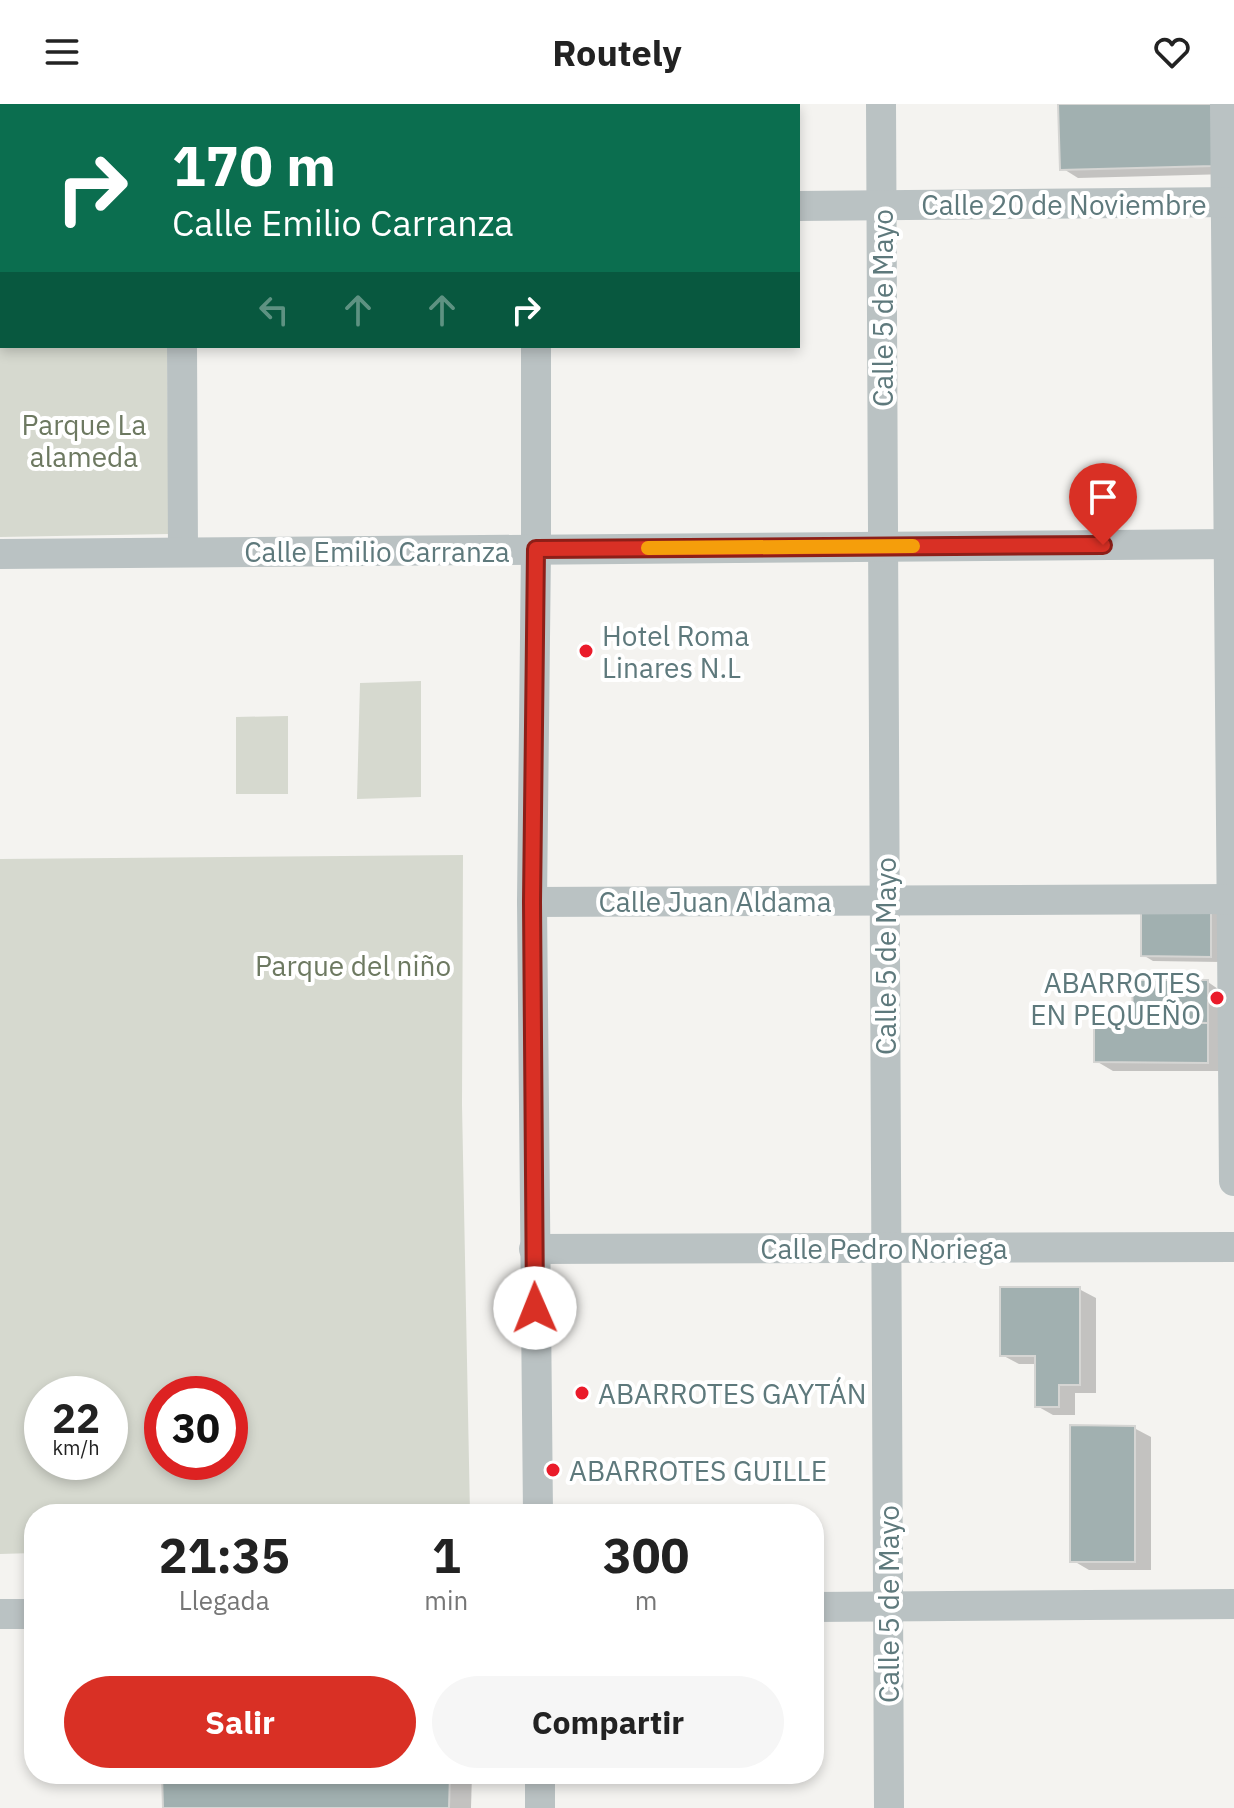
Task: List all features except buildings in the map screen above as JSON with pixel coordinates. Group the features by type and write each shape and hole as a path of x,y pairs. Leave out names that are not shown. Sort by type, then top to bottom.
{"street":[{"name":"Calle 5 de Mayo","path":"881,104 889,1808"},
{"path":"1225,104 1230,202 1234,1181"},
{"name":"Calle 20 de Noviembre","path":"800,206 1230,202"},
{"path":"182,348 183,552"},
{"path":"536,348 532,902 538,1504"},
{"name":"Calle Emilio Carranza","path":"0,554 1231,544"},
{"name":"Calle Juan Aldama","path":"532,902 1233,899"},
{"name":"Calle Pedro Noriega","path":"534,1249 1234,1247"},
{"path":"824,1607 1234,1604"},
{"path":"0,1614 24,1614"},
{"path":"540,1784 540,1808"}],"green space":[{"name":"Parque La alameda","path":"0,348 167,348 169,534 0,537"},
{"path":"421,681 421,797 357,799 360,683"},
{"path":"288,716 288,794 236,794 236,717"},
{"name":"Parque del niño","path":"463,855 462,1105 470,1504 24,1504 24,1553 0,1554 0,859"}],"slow traffic":[{"path":"648,548 913,546"}],"place":[{"name":"Hotel Roma Linares N.L","path":"586,651"},
{"name":"ABARROTES EN PEQUEÑO","path":"1217,998"},
{"name":"ABARROTES GAYTÁN","path":"582,1393"},
{"name":"ABARROTES GUILLE","path":"553,1470"}],"route":[{"path":"535,1308 532,902 536,549 1103,545"}]}
